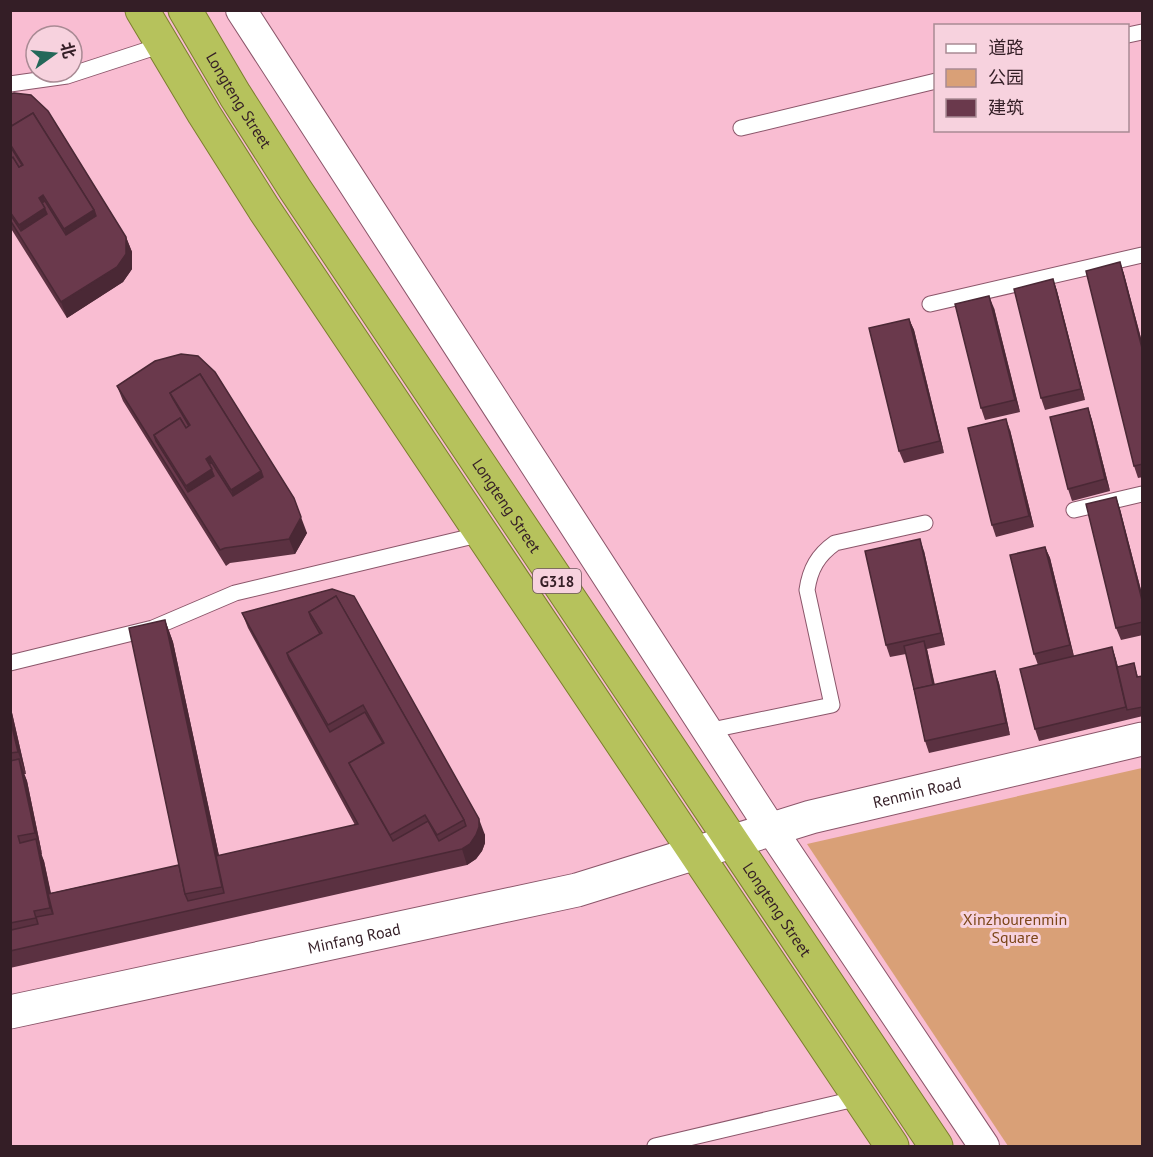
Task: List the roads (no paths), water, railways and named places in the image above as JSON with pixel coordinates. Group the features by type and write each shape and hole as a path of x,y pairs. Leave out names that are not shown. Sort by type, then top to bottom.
{"highway":[{"name":"G318","path":"142,10 264,209 892,1146"},
{"name":"Longteng Street","path":"185,10 235,95 295,189 936,1146"}],"street":[{"path":"242,10 771,829 984,1146"},
{"name":"Renmin Road","path":"695,853 811,817 1143,739"},
{"name":"Minfang Road","path":"10,1012 577,890 695,853"}],"lane":[{"path":"10,84 67,75 162,45"},
{"path":"741,128 934,81"},
{"path":"930,304 1143,255"},
{"path":"1074,510 1143,494"},
{"path":"707,731 832,705 807,590 816,561 835,543 925,523"},
{"path":"10,663 153,628 235,592 482,534"},
{"path":"655,1146 859,1098"}],"park label":[{"name":"Xinzhourenmin Square","path":"1015,928"}]}
